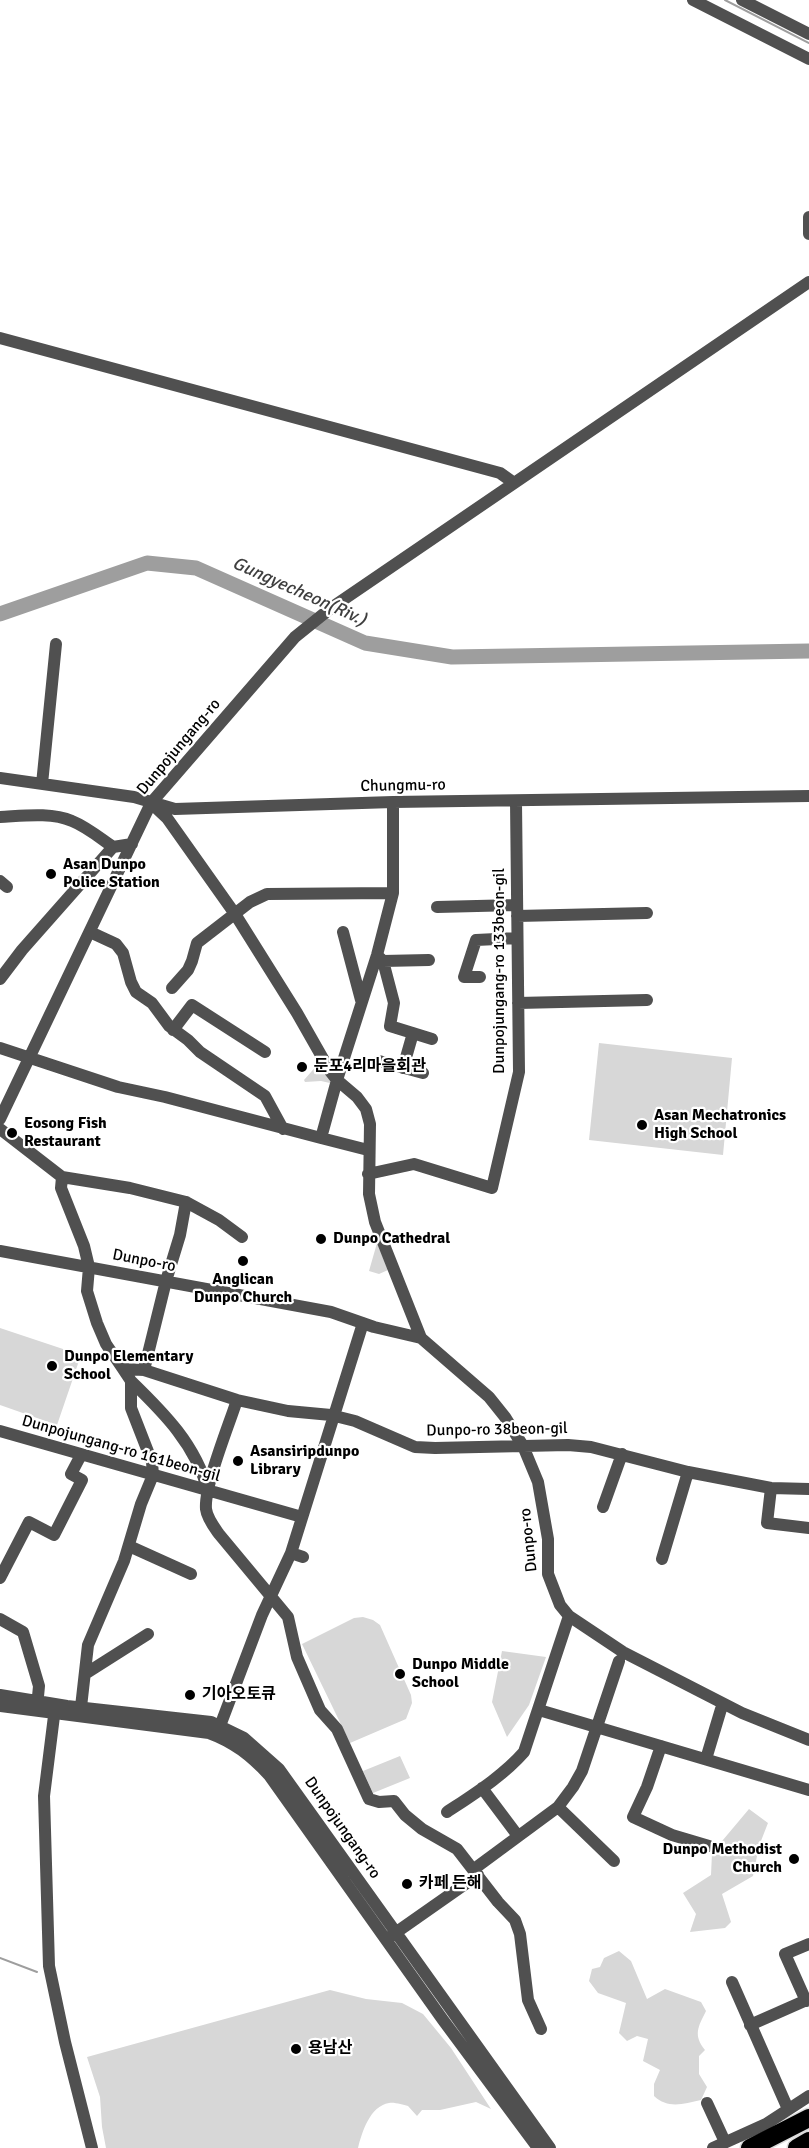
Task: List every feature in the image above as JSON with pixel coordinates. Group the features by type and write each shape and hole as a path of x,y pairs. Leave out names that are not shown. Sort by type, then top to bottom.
{"highway":[{"path":"750,2148 809,2118"},
{"path":"778,2148 809,2128"},
{"path":"797,2148 809,2141"}],"street":[{"path":"693,0 809,59"},
{"path":"742,0 809,34"},
{"path":"809,218 809,234"},
{"name":"Dunpojungang-ro","path":"0,1119 151,803 296,637 331,608 809,282"},
{"path":"0,338 500,473 514,483"},
{"path":"42,784 56,644"},
{"name":"Chungmu-ro","path":"0,778 134,797 175,809 393,802 809,796"},
{"path":"321,1138 362,1003 380,958 393,893 393,802"},
{"name":"Dunpojungang-ro 133beon-gil","path":"368,1174 414,1164 492,1188 519,1072 516,802"},
{"name":"Dunpo-ro","path":"151,803 167,818 235,914 337,1080 357,1097 366,1109 370,1124 368,1174 375,1222 421,1338"},
{"path":"0,817 34,816 70,820 113,847"},
{"path":"0,979 22,950 113,847 132,844"},
{"path":"172,988 188,970 197,943 250,902 267,894 393,893"},
{"path":"437,907 647,913"},
{"path":"90,932 116,944 123,952 136,992 152,1004 173,1030 200,1052 258,1090 268,1102 283,1129"},
{"path":"343,932 362,1003"},
{"path":"480,977 464,977 476,940 517,939"},
{"path":"380,958 429,960"},
{"path":"380,958 394,1004 390,1026 432,1039"},
{"path":"518,1003 647,1000"},
{"path":"173,1030 192,1005 265,1052"},
{"path":"404,1068 413,1033"},
{"path":"0,1048 118,1087 368,1150"},
{"path":"379,1061 423,1073"},
{"path":"0,1130 62,1177 130,1188 186,1202 219,1220 242,1238"},
{"path":"62,1177 61,1188 84,1246 89,1267 87,1292 106,1344 130,1381 165,1414 193,1452 208,1492"},
{"path":"144,1370 165,1281 175,1257 186,1202"},
{"name":"Dunpo-ro","path":"0,1251 331,1312 421,1338 489,1397 506,1417 523,1446 538,1482 543,1507 548,1539 548,1574 560,1605 569,1616 623,1652 659,1671 742,1713 809,1740"},
{"path":"220,1726 262,1615 297,1556 302,1517 363,1323"},
{"name":"Dunpo-ro 38beon-gil","path":"123,1369 144,1370 237,1400 288,1411 334,1415 355,1421 415,1447 568,1445 591,1447 688,1472 771,1488 809,1489"},
{"path":"81,1707 88,1645 129,1546 141,1504 153,1475 152,1462 131,1408 130,1381"},
{"path":"237,1400 208,1492 206,1510 210,1520 288,1617 297,1657 320,1710 337,1729 369,1799 379,1802 393,1801 422,1829 457,1849 515,1920 520,1934 528,2000 541,2029"},
{"name":"Dunpojungang-ro 161beon-gil","path":"0,1431 302,1517"},
{"path":"603,1507 622,1454"},
{"path":"0,1578 29,1522 54,1535 82,1480 71,1474 81,1455"},
{"path":"662,1559 688,1472"},
{"path":"771,1488 767,1523 809,1528"},
{"path":"129,1546 191,1574"},
{"path":"447,1812 482,1788 524,1752 569,1616"},
{"path":"0,1619 23,1632 39,1686 37,1706"},
{"path":"85,1674 148,1634"},
{"path":"390,1936 558,1807 582,1772 619,1661"},
{"name":"Dunpojungang-ro","path":"0,1695 37,1706 194,1731 224,1739 240,1747 269,1775 550,2148"},
{"name":"Dunpojungang-ro","path":"0,1706 37,1706"},
{"name":"Dunpojungang-ro","path":"55,1709 81,1707 195,1720 220,1726 244,1738 279,1769 390,1936 538,2148"},
{"path":"706,1759 721,1708"},
{"path":"55,1709 44,1796 49,1966 65,2042 92,2148"},
{"path":"539,1710 809,1790"},
{"path":"661,1746 633,1817 672,1835 710,1846"},
{"path":"482,1788 518,1836"},
{"path":"558,1807 614,1861"},
{"path":"750,2025 807,2000 785,1954 809,1944"},
{"path":"732,1982 788,2109"},
{"path":"713,2148 766,2124 809,2096"},
{"path":"707,2103 725,2142"}],"shaded area":[{"path":"599,1043 732,1058 723,1155 589,1140"},
{"path":"319,1063 331,1079 330,1083 305,1082 304,1080"},
{"path":"377,1243 388,1270 379,1274 369,1271"},
{"path":"0,1328 81,1355 57,1425 0,1405"},
{"path":"363,1617 380,1625 411,1695 412,1703 406,1719 350,1743 302,1644 354,1618"},
{"path":"502,1651 546,1657 529,1705 507,1737 492,1702"},
{"path":"400,1756 410,1778 373,1793 363,1771"},
{"path":"749,1809 768,1823 759,1846 753,1876 722,1894 731,1922 725,1928 690,1932 696,1914 683,1893 711,1875 712,1853"},
{"path":"619,1951 631,1961 647,1999 665,1989 701,2002 706,2011 698,2031 699,2040 705,2050 699,2056 699,2074 707,2087 701,2100 670,2104 654,2096 654,2084 660,2070 643,2061 648,2039 637,2036 627,2041 619,2033 626,2003 598,1993 589,1981 592,1969 600,1967 604,1958"},
{"path":"330,1990 366,1999 402,2003 423,2014 451,2048 491,2109 476,2102 440,2110 422,2110 417,2116 408,2106 396,2103 382,2105 368,2121 358,2148 106,2148 100,2097 87,2057"}],"waterway":[{"path":"725,0 809,43"},
{"name":"Gungyecheon(Riv.)","path":"0,614 147,563 196,568 365,643 452,657 809,651"},
{"path":"0,1958 37,1972"}],"place":[{"name":"Asan Dunpo Police Station","path":"51,874"},
{"name":"둔포4리마을회관","path":"302,1067"},
{"name":"Asan Mechatronics High School","path":"642,1125"},
{"name":"Eosong Fish Restaurant","path":"12,1133"},
{"name":"Dunpo Cathedral","path":"321,1239"},
{"name":"Anglican Dunpo Church","path":"243,1261"},
{"name":"Dunpo Elementary School","path":"52,1366"},
{"name":"Asansiripdunpo Library","path":"238,1461"},
{"name":"Dunpo Middle School","path":"400,1674"},
{"name":"기아오토큐","path":"190,1695"},
{"name":"Dunpo Methodist Church","path":"794,1859"},
{"name":"카페 든해","path":"407,1884"},
{"name":"용남산","path":"296,2049"}]}
